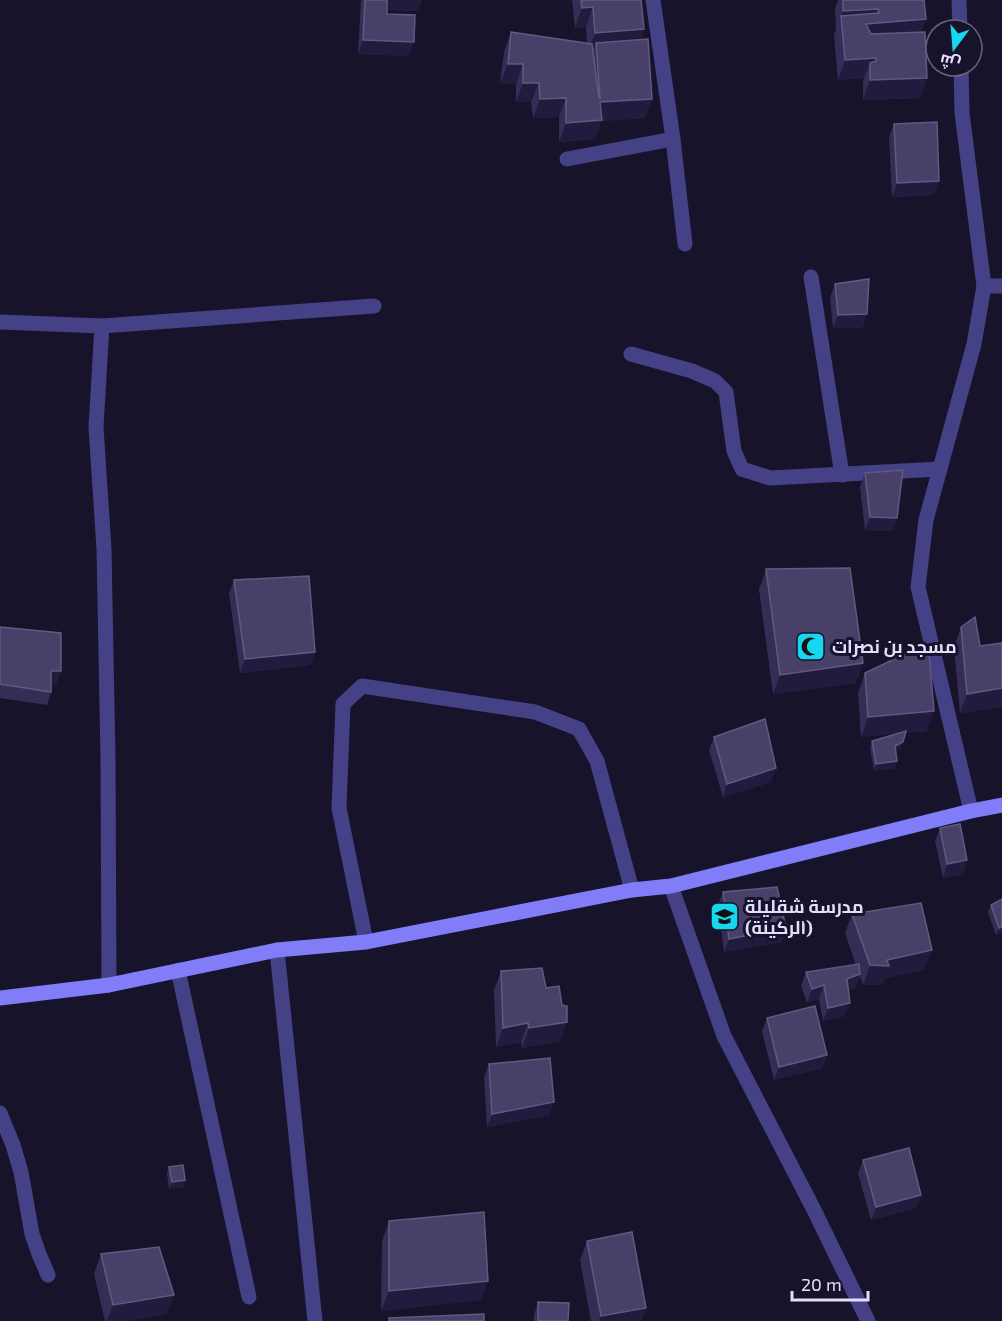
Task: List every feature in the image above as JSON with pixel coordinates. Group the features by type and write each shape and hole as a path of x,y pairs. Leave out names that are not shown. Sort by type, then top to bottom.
{"street":[{"path":"653,0 685,244"},
{"path":"959,0 960,18"},
{"path":"961,78 962,113 984,286 974,344 926,520 918,587 971,811"},
{"path":"567,159 673,139"},
{"path":"811,277 842,475"},
{"path":"984,286 1002,286"},
{"path":"0,322 102,326 374,306"},
{"path":"102,326 96,427 104,561 109,985"},
{"path":"631,354 692,371 715,381 726,392 734,451 742,469 770,478 940,469"},
{"path":"366,942 339,808 343,704 363,686 535,712 579,729 597,761 632,890"},
{"path":"0,998 109,985 277,950 366,942 632,890 671,886 1002,805"},
{"path":"671,886 724,1036 814,1210 868,1321"},
{"path":"277,950 315,1321"},
{"path":"178,970 249,1298"},
{"path":"0,1113 21,1172 32,1234 48,1275"}],"building":[{"path":"365,0 387,0 387,14 415,15 414,42 363,40"},
{"path":"581,0 641,0 644,29 595,33 593,7 582,8"},
{"path":"843,0 924,0 926,18 924,19 866,24 871,34 924,32 924,78 927,78 870,80 870,63 876,61 876,58 845,60 841,16 879,13 878,9 843,11"},
{"path":"511,32 592,44 599,98 596,43 648,39 652,99 600,102 602,120 566,123 566,98 540,99 539,83 523,83 523,64 508,64"},
{"path":"937,122 939,181 897,183 894,124"},
{"path":"869,279 867,314 838,315 835,284"},
{"path":"903,470 897,518 870,517 865,473"},
{"path":"850,568 863,663 780,675 766,569"},
{"path":"309,576 315,652 245,659 234,580"},
{"path":"975,617 980,646 1002,643 1002,688 967,694 961,627"},
{"path":"0,627 61,633 61,671 51,671 51,692 0,684"},
{"path":"928,643 934,711 868,717 865,673"},
{"path":"765,719 776,768 727,784 714,737"},
{"path":"906,731 903,742 895,746 897,761 876,764 872,741"},
{"path":"960,824 967,860 947,864 940,828"},
{"path":"777,887 786,928 729,939 723,892"},
{"path":"1002,899 1002,927 999,928 991,905"},
{"path":"921,903 932,950 887,960 889,966 870,965 852,914"},
{"path":"859,964 860,974 847,979 850,1003 828,1008 824,985 812,989 806,972"},
{"path":"542,968 546,988 559,986 562,1005 567,1006 567,1022 529,1028 528,1023 503,1028 501,971"},
{"path":"815,1006 827,1055 779,1067 767,1018"},
{"path":"550,1058 554,1102 492,1114 489,1064"},
{"path":"909,1148 921,1195 876,1207 863,1160"},
{"path":"183,1165 185,1180 172,1182 169,1167"},
{"path":"484,1212 488,1281 389,1291 389,1221"},
{"path":"632,1232 646,1308 601,1316 587,1241"},
{"path":"159,1247 174,1295 113,1305 101,1254"},
{"path":"538,1302 569,1303 568,1321 538,1321"},
{"path":"484,1314 484,1321 389,1321 389,1318"}],"place":[{"name":"مسجد بن نصرات","path":"811,647"},
{"name":"مدرسة شقليلة (الركينة)","path":"724,917"}]}
